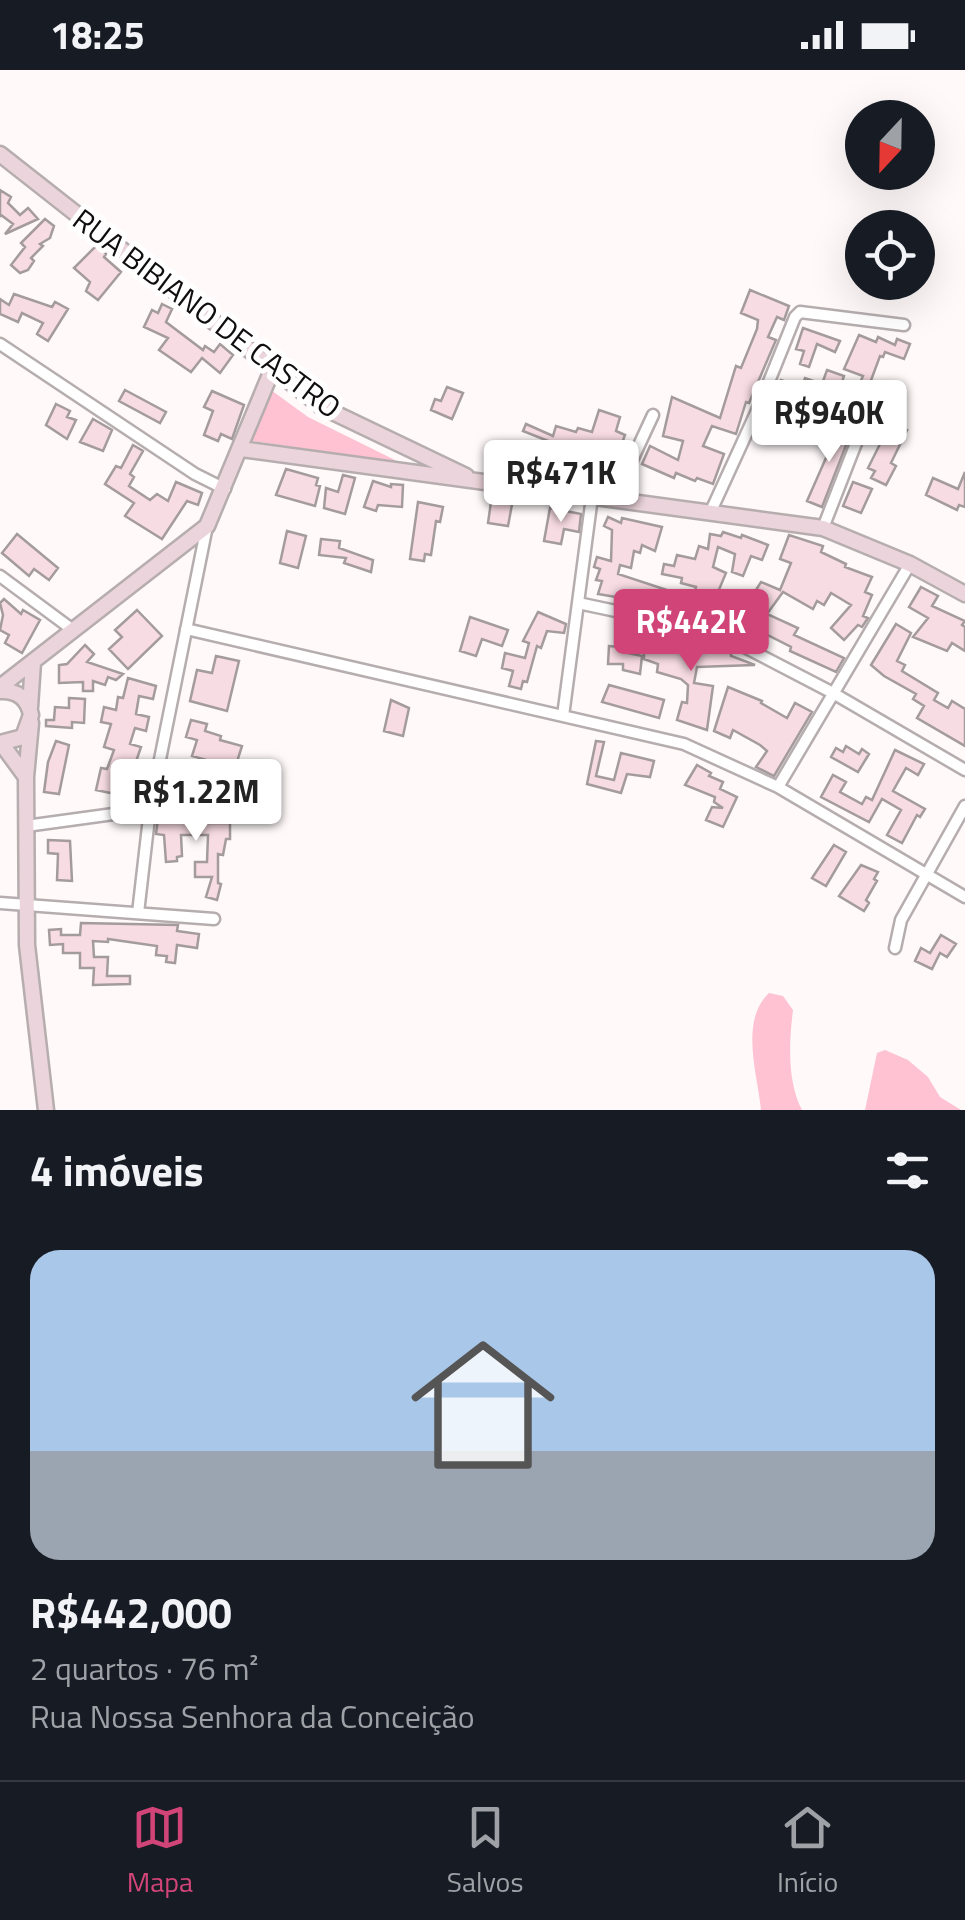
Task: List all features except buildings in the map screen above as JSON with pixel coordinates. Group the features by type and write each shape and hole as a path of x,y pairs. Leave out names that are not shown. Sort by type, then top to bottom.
{"main road":[{"name":"RUA BIBIANO DE CASTRO","path":"0,155 322,407 478,482"},
{"path":"0,689 207,526 272,370"},
{"path":"241,449 823,528 910,564 965,594"},
{"path":"32,662 26,777 26,905 30,986 46,1110"},
{"path":"0,689 19,694 30,715 23,736 0,743 26,777"}],"street":[{"path":"712,511 795,316 800,312 904,325"},
{"path":"0,344 195,474 225,489"},
{"path":"760,404 848,419 860,432 823,528"},
{"path":"614,499 653,415"},
{"path":"562,716 592,496"},
{"path":"138,913 150,808 207,526"},
{"path":"778,788 910,564"},
{"path":"0,576 72,630"},
{"path":"578,603 734,640 965,770"},
{"path":"186,629 684,744 778,788 965,896"},
{"path":"26,826 150,808 255,770"},
{"path":"895,948 901,920 965,806"},
{"path":"0,903 214,919"}],"shaded area":[{"path":"271,390 308,417 401,463 252,441"},
{"path":"769,993 783,996 793,1010 792,1074 802,1110 761,1110 752,1033 760,1005"},
{"path":"885,1050 908,1060 928,1077 940,1097 961,1110 865,1110 877,1053"}]}
